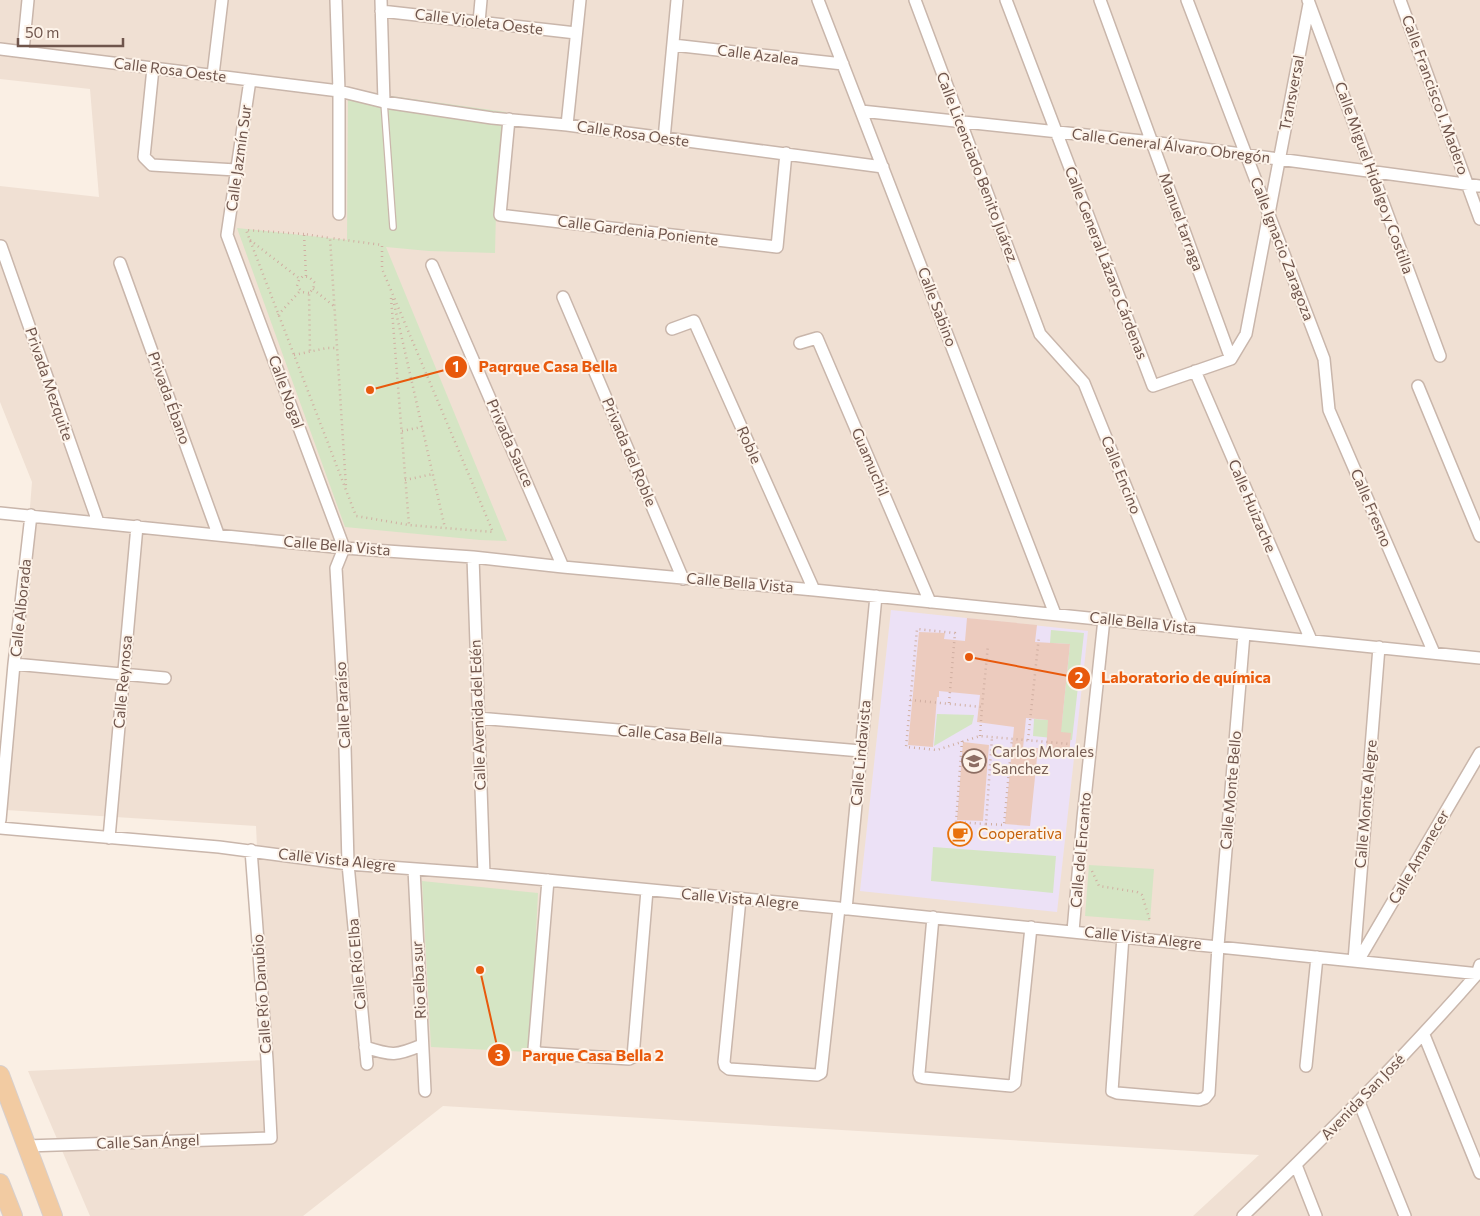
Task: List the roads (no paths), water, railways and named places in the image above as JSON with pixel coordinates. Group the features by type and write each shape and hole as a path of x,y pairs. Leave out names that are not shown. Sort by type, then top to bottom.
{"main road":[{"path":"0,1075 53,1216"},
{"path":"0,1183 3,1200 13,1216"}],"street":[{"path":"23,51 28,0"},
{"path":"213,75 222,0"},
{"path":"336,0 339,91 339,214"},
{"path":"479,22 481,0"},
{"path":"567,125 580,0"},
{"path":"664,139 678,0"},
{"name":"Calle Sabino","path":"818,0 1055,614"},
{"name":"Calle Licenciado Benito Juárez","path":"915,0 1040,334"},
{"name":"Calle General Lázaro Cárdenas","path":"1006,0 1153,386 1195,371"},
{"name":"Manuel tarraga","path":"1100,0 1231,359"},
{"name":"Calle Ignacio Zaragoza","path":"1187,0 1324,359"},
{"name":"Calle Francisco I. Madero","path":"1400,0 1480,219"},
{"name":"Transversal","path":"1231,359 1246,334 1309,1"},
{"name":"Calle Miguel Hidalgo y Costilla","path":"1309,1 1440,356"},
{"path":"381,5 384,102"},
{"name":"Calle Violeta Oeste","path":"381,5 479,22 576,33"},
{"name":"Calle Azalea","path":"673,45 843,64"},
{"name":"Calle Rosa Oeste","path":"0,49 339,91 384,102 492,118 567,125 883,166"},
{"path":"153,68 144,157 152,165 236,170"},
{"name":"Calle Jazmín Sur","path":"227,236 250,80"},
{"name":"Calle General Álvaro Obregón","path":"861,111 1152,142 1480,186"},
{"name":"Calle Gardenia Poniente","path":"509,119 500,215 777,247 786,154"},
{"name":"Calle Nogal","path":"227,236 344,548"},
{"name":"Privada Mezquite","path":"1,246 98,522"},
{"name":"Privada Ébano","path":"120,262 218,534"},
{"name":"Privada Sauce","path":"432,265 564,567"},
{"name":"Privada del Roble","path":"563,297 682,579"},
{"name":"Roble","path":"672,329 694,321 814,590"},
{"name":"Calle Encino","path":"1040,334 1084,383 1183,628"},
{"name":"Guamuchil","path":"800,343 817,338 930,602"},
{"path":"1195,371 1231,359"},
{"name":"Calle Fresno","path":"1324,359 1329,410 1434,653"},
{"name":"Calle Huizache","path":"1195,371 1311,640"},
{"path":"1418,386 1480,536"},
{"name":"Calle Bella Vista","path":"0,512 344,548 473,557 682,579 876,596 1480,658"},
{"name":"Calle Alborada","path":"0,820 14,664 31,516"},
{"name":"Calle Reynosa","path":"109,838 137,526"},
{"name":"Calle Paraíso","path":"344,548 336,568 344,708 348,864"},
{"name":"Calle Avenida del Edén","path":"473,557 484,874"},
{"name":"Calle Lindavista","path":"740,898 725,1066 729,1069 816,1075 821,1073 861,751 876,596"},
{"name":"Calle del Encanto","path":"1073,931 1104,619"},
{"name":"Calle Monte Bello","path":"1123,936 1112,1091 1199,1100 1205,1098 1208,1093 1218,946 1244,634"},
{"name":"Calle Monte Alegre","path":"1356,961 1379,647"},
{"path":"14,664 166,678"},
{"name":"Calle Casa Bella","path":"478,718 861,751"},
{"name":"Calle Amanecer","path":"1356,961 1480,753"},
{"name":"Calle Vista Alegre","path":"0,828 251,850 348,864 484,874 740,898 1356,961 1479,971"},
{"name":"Calle Río Danubio","path":"251,850 268,1060 271,1138"},
{"name":"Calle Río Elba","path":"348,864 367,1064"},
{"name":"Rio elba sur","path":"414,869 425,1091"},
{"path":"548,880 534,1049 538,1053 629,1059 633,1057 647,890"},
{"path":"933,917 920,1077 1011,1086 1015,1083 1031,927"},
{"path":"1306,1066 1317,957"},
{"name":"Avenida San José","path":"1243,1216 1424,1035 1479,971"},
{"path":"1424,1035 1480,1173"},
{"path":"365,1047 385,1054 396,1055 422,1045"},
{"path":"1359,1102 1405,1216"},
{"name":"Calle San Ángel","path":"26,1146 271,1138"},
{"path":"1296,1165 1316,1216"}],"lane":[{"path":"384,102 393,227"}],"place":[{"name":"Paqrque Casa Bella","path":"370,390"},
{"name":"Laboratorio de química","path":"969,657"},
{"name":"Carlos Morales Sanchez","path":"974,761"},
{"name":"Cooperativa","path":"960,834"},
{"name":"Parque Casa Bella 2","path":"480,970"}]}
